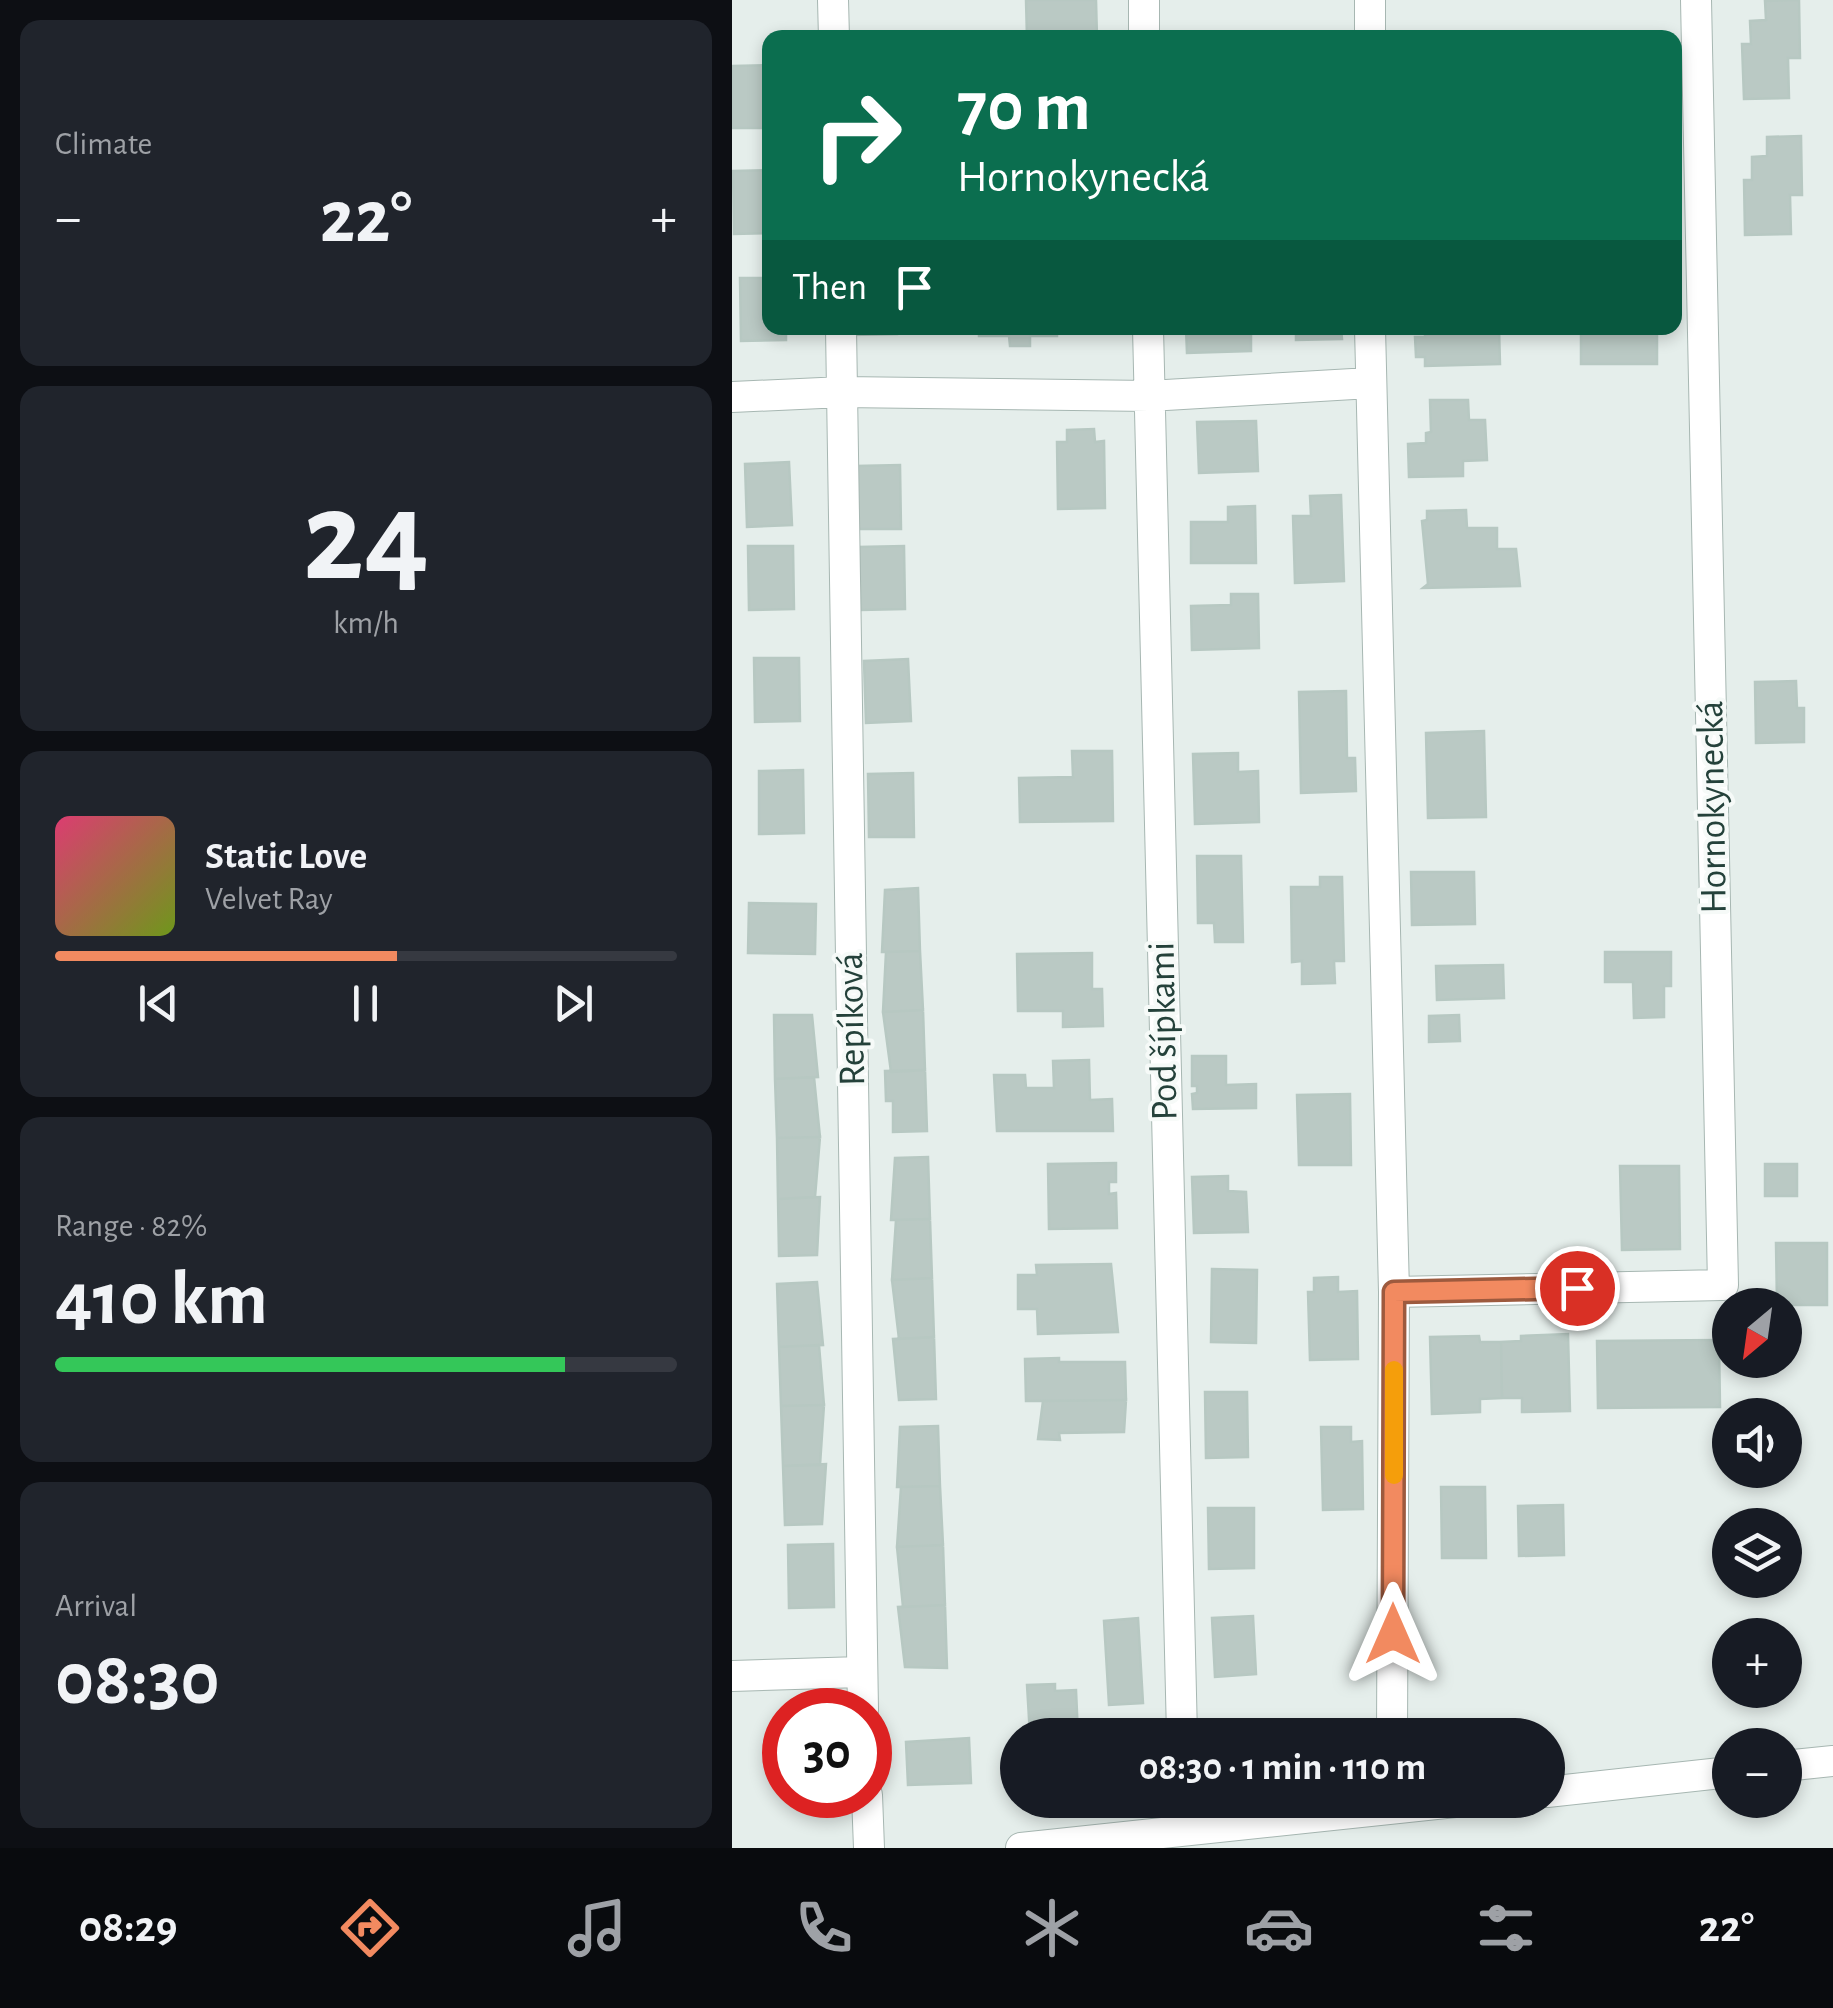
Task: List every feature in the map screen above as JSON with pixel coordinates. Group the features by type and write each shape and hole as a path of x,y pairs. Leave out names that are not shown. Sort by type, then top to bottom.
{"street":[{"path":"833,0 834,30"},
{"path":"1144,0 1144,30"},
{"path":"1370,0 1370,30"},
{"name":"Hornokynecká","path":"1394,1292 1723,1285 1696,0"},
{"name":"Repíková","path":"841,335 862,1688"},
{"name":"Pod šípkami","path":"1148,335 1182,1718"},
{"path":"1370,335 1394,1292 1392,1718"},
{"path":"732,398 843,392 1149,396 1370,383"},
{"path":"732,1676 862,1672"},
{"path":"1802,1764 1832,1761"},
{"path":"1565,1790 1712,1774"},
{"path":"868,1818 869,1848"},
{"path":"1184,1818 1184,1831"},
{"path":"1021,1848 1284,1818"}],"building":[{"path":"1026,0 1096,0 1097,30 1027,30"},
{"path":"1799,0 1800,58 1788,58 1789,98 1744,99 1742,44 1751,44 1750,21 1766,20 1765,1"},
{"path":"762,65 762,128 732,128 732,66"},
{"path":"1801,136 1802,195 1790,195 1791,234 1745,235 1744,180 1752,180 1752,157 1767,156 1767,137"},
{"path":"762,170 762,233 734,234 733,171"},
{"path":"740,278 762,278 762,335 786,335 786,340 741,341"},
{"path":"1057,335 1030,336 1030,346 1010,346 1009,336 979,336"},
{"path":"1186,335 1251,335 1251,351 1187,353"},
{"path":"1296,335 1342,335 1342,339 1296,340"},
{"path":"1499,335 1500,364 1425,366 1425,357 1416,357 1415,337"},
{"path":"1581,335 1657,335 1657,364 1581,364"},
{"path":"1430,400 1468,400 1469,420 1485,420 1487,460 1463,461 1463,476 1409,477 1408,444 1426,443 1426,433 1431,432"},
{"path":"1256,421 1258,471 1199,473 1197,422"},
{"path":"1094,429 1095,442 1104,441 1105,508 1058,509 1057,442 1067,442 1067,430"},
{"path":"789,462 792,525 747,527 745,464"},
{"path":"900,465 901,529 857,529 856,466"},
{"path":"1341,495 1344,581 1295,583 1293,516 1311,516 1310,496"},
{"path":"1255,506 1256,563 1191,563 1191,522 1228,522 1228,507"},
{"path":"1466,510 1467,528 1497,528 1497,549 1516,549 1520,586 1423,588 1428,584 1422,521 1427,520 1427,511"},
{"path":"748,546 793,546 794,609 749,610"},
{"path":"904,546 905,609 861,610 859,547"},
{"path":"1231,594 1258,594 1259,648 1192,650 1191,606 1231,605"},
{"path":"754,658 799,658 800,721 755,722"},
{"path":"908,659 911,721 866,723 864,661"},
{"path":"1796,681 1797,708 1804,708 1804,742 1756,743 1755,682"},
{"path":"1346,691 1347,758 1355,758 1356,791 1301,793 1299,692"},
{"path":"1484,731 1486,817 1428,818 1426,733"},
{"path":"1072,751 1112,751 1113,821 1020,822 1019,778 1073,777"},
{"path":"1238,753 1238,772 1258,771 1259,822 1195,824 1193,754"},
{"path":"803,770 804,833 759,834 759,771"},
{"path":"913,773 914,837 869,837 868,774"},
{"path":"1197,856 1241,856 1243,942 1215,942 1214,923 1198,923"},
{"path":"1411,872 1474,872 1475,924 1412,925"},
{"path":"1320,877 1342,877 1344,961 1334,961 1335,983 1302,984 1302,961 1292,962 1291,887 1320,887"},
{"path":"918,888 920,951 882,952 885,890"},
{"path":"749,903 816,904 815,954 748,953"},
{"path":"920,951 923,1010 883,1012 886,952"},
{"path":"1605,952 1671,952 1671,986 1664,986 1664,1017 1634,1018 1633,982 1605,982"},
{"path":"1092,953 1092,989 1102,989 1103,1026 1063,1027 1063,1011 1018,1011 1017,954"},
{"path":"1503,965 1504,998 1437,1000 1436,966"},
{"path":"923,1010 925,1070 891,1072 883,1012"},
{"path":"774,1015 812,1015 818,1077 775,1079"},
{"path":"1459,1015 1460,1041 1429,1042 1429,1016"},
{"path":"1192,1056 1226,1056 1226,1085 1256,1084 1256,1108 1193,1109 1192,1094 1197,1093 1197,1086 1192,1086"},
{"path":"1089,1060 1090,1100 1112,1099 1113,1131 997,1131 994,1075 1025,1075 1026,1088 1054,1088 1053,1061"},
{"path":"925,1070 927,1131 893,1132 893,1101 886,1101 885,1071"},
{"path":"814,1077 820,1137 777,1138 775,1079"},
{"path":"1350,1094 1351,1165 1299,1165 1297,1095"},
{"path":"820,1137 815,1197 778,1199 777,1138"},
{"path":"928,1157 930,1219 891,1220 895,1158"},
{"path":"1116,1163 1116,1182 1109,1182 1109,1194 1116,1193 1117,1228 1049,1229 1048,1164"},
{"path":"1765,1164 1797,1164 1797,1196 1765,1196"},
{"path":"1620,1166 1679,1166 1680,1249 1622,1250"},
{"path":"1228,1176 1228,1191 1246,1192 1248,1232 1194,1233 1192,1177"},
{"path":"820,1197 817,1255 779,1256 778,1199"},
{"path":"930,1219 932,1278 892,1280 896,1220"},
{"path":"1776,1243 1827,1243 1827,1305 1802,1305 1802,1288 1777,1288"},
{"path":"1111,1264 1118,1332 1038,1334 1037,1309 1018,1309 1018,1275 1037,1275 1036,1265"},
{"path":"1212,1269 1257,1270 1256,1343 1211,1342"},
{"path":"1338,1277 1338,1292 1357,1291 1358,1359 1310,1360 1308,1292 1314,1292 1314,1278"},
{"path":"932,1278 934,1337 899,1339 892,1280"},
{"path":"817,1282 823,1345 779,1347 777,1284"},
{"path":"1568,1334 1570,1411 1522,1412 1522,1398 1502,1398 1501,1342 1521,1341 1521,1336"},
{"path":"1479,1336 1480,1342 1501,1342 1502,1398 1480,1399 1480,1412 1432,1414 1430,1337"},
{"path":"934,1337 936,1399 899,1400 893,1339"},
{"path":"1712,1340 1712,1378 1720,1378 1720,1398 1712,1398 1712,1407 1598,1408 1597,1341"},
{"path":"819,1345 824,1405 781,1406 779,1347"},
{"path":"1059,1358 1059,1362 1125,1362 1126,1400 1026,1401 1025,1359"},
{"path":"1205,1392 1247,1392 1248,1457 1206,1458"},
{"path":"1126,1400 1124,1432 1059,1433 1060,1440 1038,1439 1043,1401"},
{"path":"824,1405 820,1465 783,1466 781,1406"},
{"path":"938,1426 940,1486 897,1487 900,1427"},
{"path":"1321,1427 1351,1427 1351,1442 1362,1441 1363,1509 1323,1510"},
{"path":"826,1464 822,1524 785,1525 783,1466"},
{"path":"940,1486 943,1545 897,1547 901,1487"},
{"path":"1441,1487 1485,1487 1486,1558 1442,1558"},
{"path":"1563,1505 1564,1555 1519,1556 1518,1506"},
{"path":"1208,1508 1254,1508 1254,1568 1209,1569"},
{"path":"833,1544 834,1607 789,1608 788,1545"},
{"path":"943,1545 945,1605 903,1607 897,1547"},
{"path":"945,1605 947,1668 905,1667 898,1607"},
{"path":"1253,1616 1256,1674 1215,1677 1212,1618"},
{"path":"1138,1618 1143,1703 1109,1705 1104,1621"},
{"path":"1055,1684 1055,1691 1076,1690 1077,1718 1029,1718 1027,1685"},
{"path":"969,1738 971,1783 908,1785 906,1742"}],"slow traffic":[{"path":"1394,1370 1394,1475"}],"route":[{"path":"1393,1634 1394,1292 1577,1288"}]}
